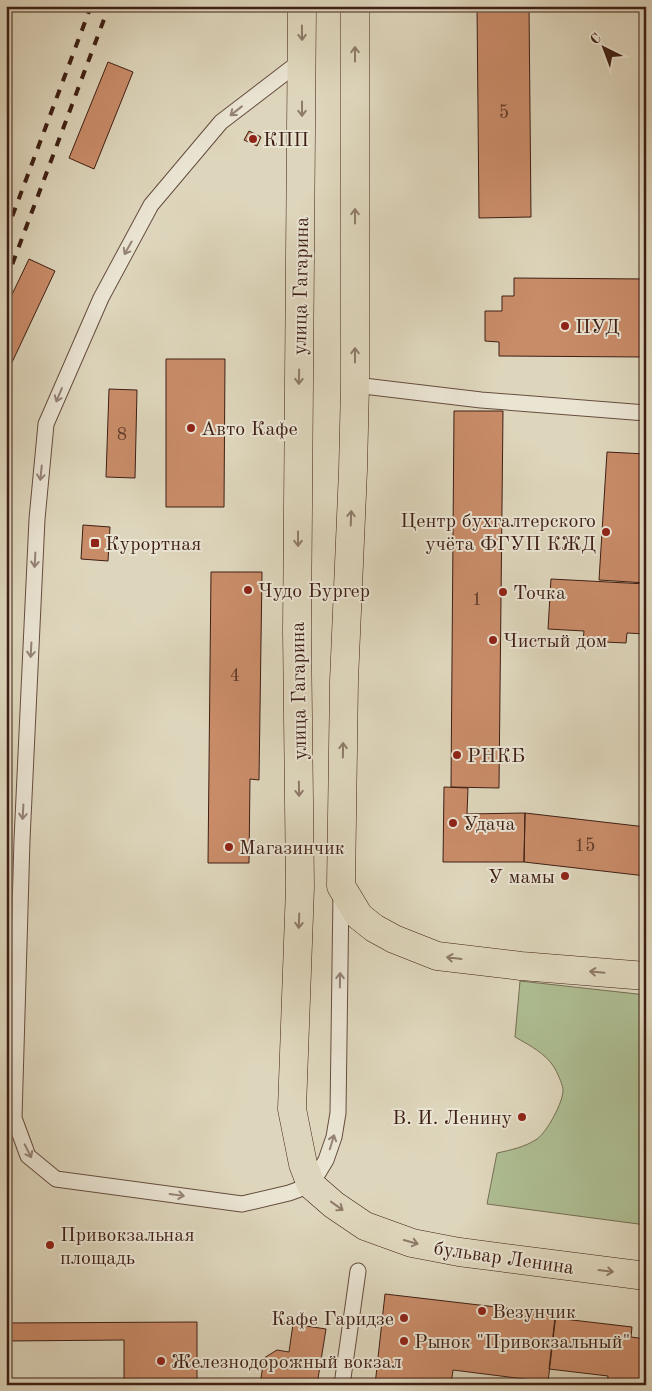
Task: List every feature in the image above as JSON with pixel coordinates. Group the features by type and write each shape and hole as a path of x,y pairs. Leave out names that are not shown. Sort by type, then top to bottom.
{"main road":[{"name":"улица Гагарина","path":"302,6 297,632 300,886 292,1109 303,1164 310,1185"},
{"path":"355,6 355,385 344,681 341,886 359,916 374,928 394,939 438,956 521,966 646,976"},
{"name":"бульвар Ленина","path":"310,1185 334,1205 365,1226 412,1243 460,1252 646,1276"}],"lane":[{"path":"302,60 221,122 151,205 101,298 46,424 37,520 24,788 14,1118 28,1156 56,1179 242,1204 289,1193 310,1185 326,1160 334,1137 338,1113 341,886"},
{"path":"355,385 490,401 646,413"},
{"path":"342,1385 358,1271"}],"green space":[{"path":"520,981 646,995 646,1225 487,1204 497,1153 523,1146 537,1139 554,1116 563,1094 561,1081 550,1062 536,1050 515,1037"}],"building":[{"path":"477,6 529,6 531,217 479,218"},
{"path":"108,62 133,72 94,169 69,158"},
{"name":"КПП","path":"249,131 261,137 257,146 244,140"},
{"path":"29,259 55,271 7,373 6,307"},
{"name":"ПУД","path":"514,278 646,279 646,357 499,356 499,342 485,341 485,311 502,311 502,296 514,296"},
{"path":"166,359 225,359 224,507 166,507"},
{"path":"109,389 137,390 135,478 106,477"},
{"path":"454,411 503,411 499,788 451,787"},
{"path":"607,452 646,454 646,583 599,580"},
{"name":"Курортная","path":"83,525 110,527 108,561 81,559"},
{"path":"211,572 262,572 259,780 250,779 249,863 208,863"},
{"path":"551,579 646,584 646,634 627,633 626,643 583,641 584,631 548,629"},
{"path":"444,787 468,788 467,814 525,813 524,862 443,862"},
{"path":"525,813 646,827 646,876 524,862"},
{"path":"385,1294 556,1314 548,1382 453,1370 451,1385 375,1385"},
{"path":"555,1318 632,1327 631,1337 646,1339 646,1385 607,1385 608,1376 549,1369"},
{"name":"Железнодорожный вокзал","path":"197,1322 197,1385 124,1385 124,1340 6,1341 6,1323"},
{"path":"293,1324 326,1329 317,1385 260,1385 264,1358 277,1350 289,1352"}],"railway":[{"path":"6,233 91,6"},
{"path":"6,281 109,6"}],"place":[{"name":"КПП","path":"253,139"},
{"name":"ПУД","path":"565,326"},
{"name":"Авто Кафе","path":"191,428"},
{"name":"Центр бухгалтерского учёта ФГУП КЖД","path":"606,532"},
{"name":"Курортная","path":"95,543"},
{"name":"Чудо Бургер","path":"248,590"},
{"name":"Точка","path":"503,592"},
{"name":"Чистый дом","path":"493,640"},
{"name":"РНКБ","path":"457,755"},
{"name":"Удача","path":"453,823"},
{"name":"Магазинчик","path":"229,847"},
{"name":"У мамы","path":"565,876"},
{"name":"В. И. Ленину","path":"522,1117"},
{"name":"Привокзальная площадь","path":"50,1245"},
{"name":"Везунчик","path":"482,1311"},
{"name":"Кафе Гаридзе","path":"404,1318"},
{"name":"Рынок \"Привокзальный\"","path":"404,1341"},
{"name":"Железнодорожный вокзал","path":"161,1361"}]}
